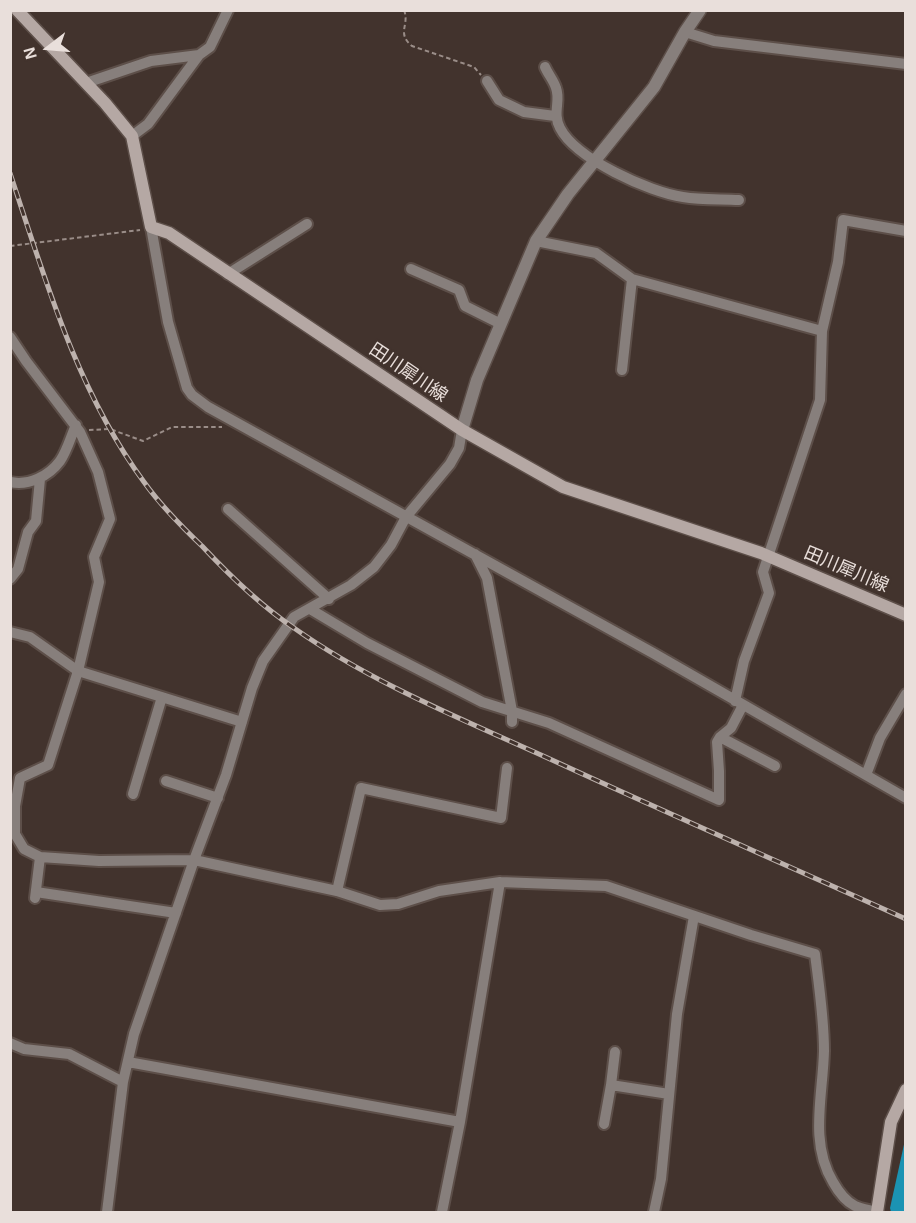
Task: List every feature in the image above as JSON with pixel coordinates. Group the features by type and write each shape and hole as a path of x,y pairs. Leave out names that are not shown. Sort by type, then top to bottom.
{"main road":[{"path":"17,10 132,136 151,227"},
{"name":"田川犀川線","path":"151,227 169,233 462,430 563,487 769,556 906,615"},
{"path":"877,1212 891,1122 906,1090"}],"street":[{"path":"132,136 148,124 199,55 210,47 228,10"},
{"path":"107,1212 123,1082 134,1034 194,860 218,798 262,661 294,617 329,599 374,567 391,545 406,517 450,464 459,448 477,380 536,242 568,194 654,87 700,10"},
{"path":"685,32 714,41 906,64"},
{"path":"86,83 150,61 199,55"},
{"path":"545,67 557,88 555,116 560,128 566,139 594,160 616,174 663,192 682,197 739,200"},
{"path":"487,81 499,100 524,112 555,116"},
{"path":"310,609 367,643 512,716 549,723 719,800 717,742 731,728 739,703 744,661 768,593 763,572 820,400 822,331 838,262 843,220 906,231"},
{"path":"228,274 308,224"},
{"path":"151,227 168,322 187,388 192,395 208,407 475,554 906,798"},
{"path":"536,242 596,253 633,279 822,331"},
{"path":"411,269 459,290 465,306 501,324"},
{"path":"622,370 633,279"},
{"path":"10,337 78,429 98,472 110,519 94,557 99,582 78,671 48,765 20,778 15,806 15,834 24,849 40,857 99,861 194,860 337,891 380,905 398,904 439,891 500,882 606,886 816,954 824,1024 819,1138 827,1172 839,1192 855,1206 877,1212"},
{"path":"11,484 21,485 40,479 61,460 78,429"},
{"path":"10,579 18,569 28,532 36,521 40,479"},
{"path":"228,509 329,599"},
{"path":"475,554 487,578 512,716"},
{"path":"10,632 30,637 78,671 242,722"},
{"path":"866,775 880,738 906,693"},
{"path":"133,794 162,697"},
{"path":"720,737 776,766"},
{"path":"337,891 361,788 501,818 507,768"},
{"path":"166,781 218,798"},
{"path":"40,857 36,895 176,914"},
{"path":"442,1212 500,882"},
{"path":"654,1212 661,1179 677,1014 694,916"},
{"path":"10,1043 24,1049 69,1054 123,1082"},
{"path":"604,1124 615,1052"},
{"path":"128,1062 459,1122"},
{"path":"611,1085 669,1094"}],"path":[{"path":"404,10 406,16 404,34 412,46 474,67 487,81"},
{"path":"10,246 132,233 151,227"},
{"path":"78,429 110,429 143,441 172,427 211,428 236,422"}],"water":[{"path":"905,1140 905,1212 891,1212 890,1208"}],"railway":[{"path":"10,173 65,333 81,372 120,447 164,508 257,600 325,649 391,686 906,919"}]}
